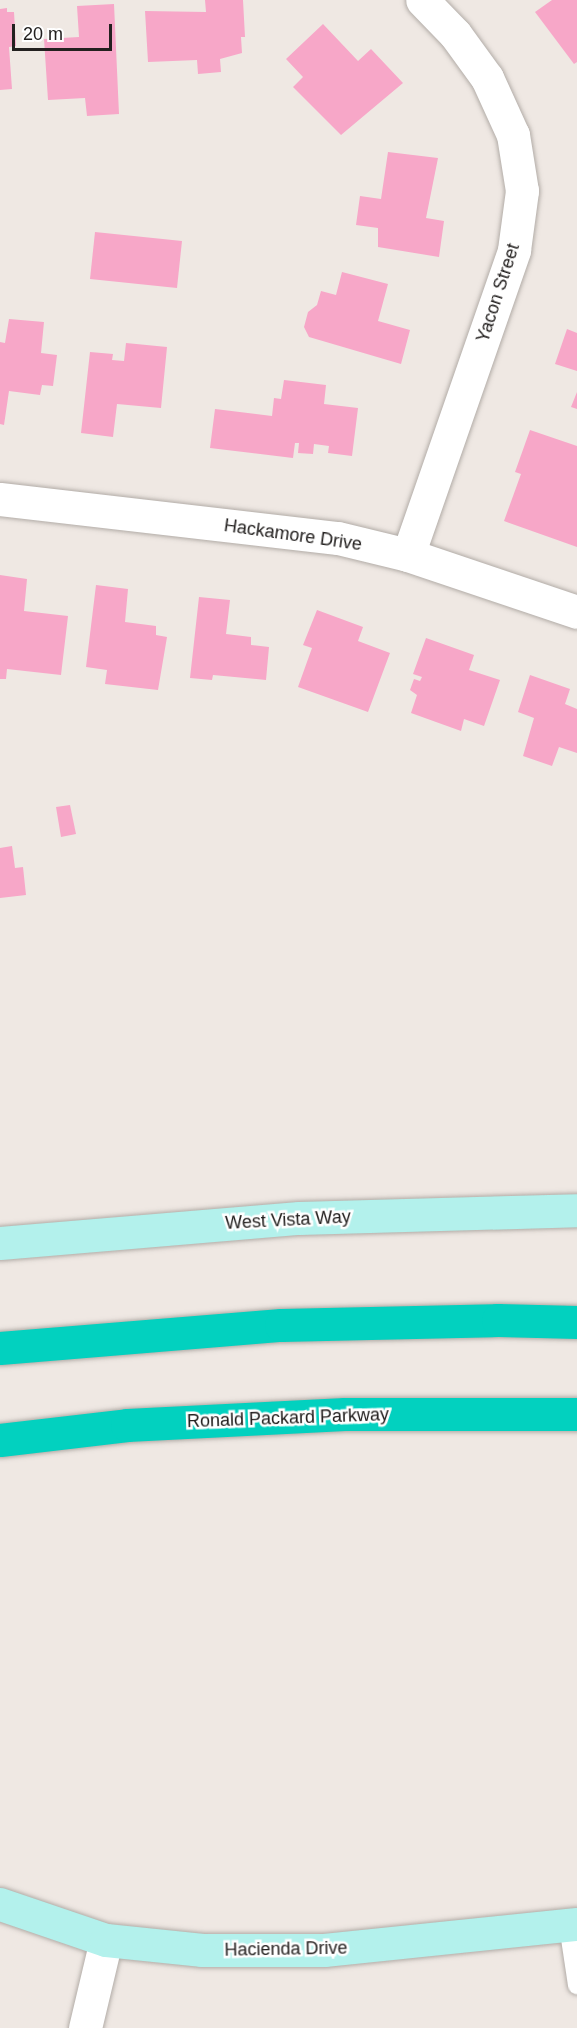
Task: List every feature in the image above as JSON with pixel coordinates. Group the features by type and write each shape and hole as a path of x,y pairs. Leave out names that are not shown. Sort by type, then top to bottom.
{"highway":[{"path":"0,1348 280,1325 498,1320 577,1322"},
{"name":"Ronald Packard Parkway","path":"0,1440 128,1425 345,1414 577,1414"}],"main road":[{"name":"West Vista Way","path":"0,1243 299,1218 577,1210"},
{"name":"Hacienda Drive","path":"0,1904 106,1940 202,1950 324,1950 572,1925"}],"street":[{"name":"Yacon Street","path":"408,555 514,249 522,191 513,135 487,78 432,3"},
{"name":"Hackamore Drive","path":"0,499 338,538 408,555 577,612"},
{"path":"85,2028 106,1940"}],"lane":[{"path":"572,1925 577,1985"}],"building":[{"path":"205,0 243,0 245,37 241,37 242,53 220,59 221,72 198,74 197,60 148,62 145,11 206,12"},
{"path":"552,0 577,0 577,62 574,64 535,12"},
{"path":"114,4 119,114 87,116 85,98 48,100 44,39 79,37 77,6"},
{"path":"7,8 7,12 14,12 16,46 9,47 12,89 0,90 0,9"},
{"path":"323,24 358,61 371,49 403,83 341,135 293,87 303,77 286,59"},
{"path":"388,152 438,158 426,218 444,221 439,257 378,247 378,228 356,225 360,196 381,199"},
{"path":"95,232 182,241 177,288 90,279"},
{"path":"342,272 388,284 378,321 410,330 401,364 309,337 304,327 308,312 317,305 321,291 336,295"},
{"path":"9,319 44,322 41,353 57,355 53,386 42,385 40,395 9,391 4,425 0,424 0,342 5,343"},
{"path":"567,329 577,333 577,371 555,364"},
{"path":"126,343 167,347 161,408 117,404 113,437 81,433 90,352 113,354 112,360 124,361"},
{"path":"284,380 326,385 324,404 358,408 352,456 328,453 329,446 314,444 313,454 298,453 299,443 295,443 293,458 210,448 215,409 272,416 274,398 281,399"},
{"path":"577,392 577,409 571,407"},
{"path":"530,430 577,446 577,547 504,521 521,474 515,472"},
{"path":"0,575 27,579 24,611 68,616 61,675 7,669 6,679 0,679"},
{"path":"96,585 128,589 125,622 156,626 156,635 167,637 158,690 105,684 107,670 86,667"},
{"path":"199,597 230,600 226,634 251,637 251,645 269,647 266,680 213,675 212,680 190,678"},
{"path":"317,610 363,627 358,641 390,653 368,712 298,687 312,648 303,645"},
{"path":"426,638 474,655 469,670 500,680 484,726 464,719 461,731 411,713 417,695 410,690 414,679 420,681 422,677 413,674"},
{"path":"530,675 570,689 565,704 577,709 577,753 559,747 552,766 523,756 534,718 518,712"},
{"path":"70,805 76,834 61,837 56,807"},
{"path":"12,846 15,868 23,867 26,895 0,898 0,848"}]}
